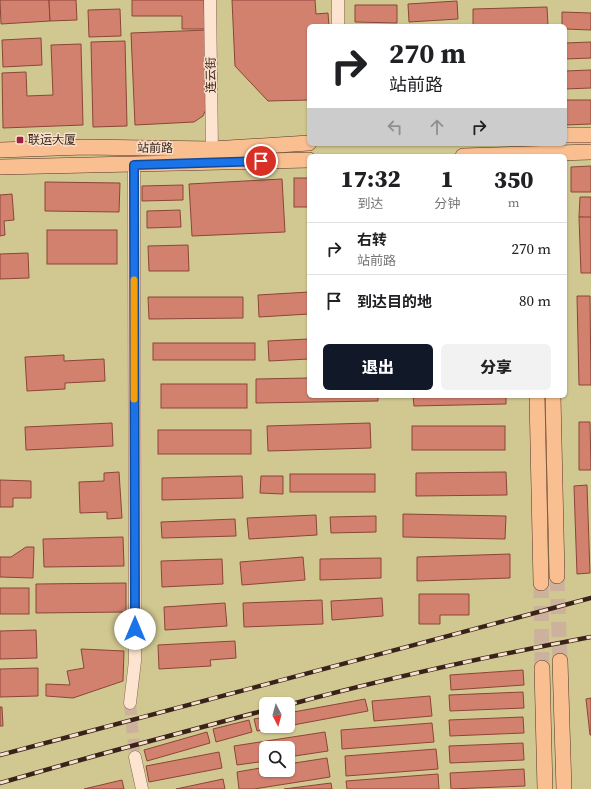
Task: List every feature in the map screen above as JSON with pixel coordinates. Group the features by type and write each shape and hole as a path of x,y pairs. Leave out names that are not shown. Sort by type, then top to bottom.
{"main road":[{"path":"567,135 591,135"},
{"name":"站前路","path":"0,150 84,147 212,149 307,143"},
{"path":"490,154 531,151 591,152"},
{"name":"站前路","path":"0,167 307,160"},
{"path":"537,398 541,583"},
{"path":"553,398 557,576"},
{"path":"560,661 564,789"},
{"path":"542,668 545,789"}],"street":[{"name":"连云街","path":"210,0 212,149"},
{"path":"338,0 338,24"},
{"path":"130,703 135,661 134,165"},
{"path":"135,757 142,789"}],"shaded area":[{"path":"0,0 591,0 591,789 0,789"}],"building":[{"path":"0,0 49,0 50,21 1,24"},
{"path":"49,0 76,0 77,20 50,21"},
{"path":"132,0 204,0 205,29 182,29 182,16 132,16"},
{"path":"232,0 315,0 316,14 328,13 329,24 307,24 307,100 268,101 235,66"},
{"path":"457,1 458,19 409,22 408,4"},
{"path":"355,5 397,5 397,23 355,22"},
{"path":"547,7 548,24 473,24 473,9"},
{"path":"120,9 121,36 89,37 88,10"},
{"path":"562,12 591,13 591,30 567,29 567,24 562,24"},
{"path":"207,30 210,100 203,116 194,122 135,125 131,33"},
{"path":"41,38 42,65 3,67 2,40"},
{"path":"125,41 127,126 93,127 91,42"},
{"path":"591,42 591,58 567,59 567,43"},
{"path":"81,44 83,125 3,128 2,73 26,72 27,96 53,95 51,45"},
{"path":"591,70 591,88 567,89 567,71"},
{"path":"567,100 591,100 591,124 567,125"},
{"path":"591,166 591,192 571,192 571,167"},
{"path":"294,178 307,178 307,207 294,207"},
{"path":"282,179 285,232 192,236 189,184"},
{"path":"45,182 120,183 119,212 45,211"},
{"path":"183,185 183,200 142,201 142,186"},
{"path":"12,194 14,220 4,221 5,235 0,236 0,195"},
{"path":"580,197 591,197 591,218 579,217"},
{"path":"180,210 181,227 147,228 147,211"},
{"path":"579,217 591,217 591,273 581,273"},
{"path":"47,230 117,230 117,264 47,264"},
{"path":"188,245 189,271 149,271 148,246"},
{"path":"28,253 29,278 0,279 0,254"},
{"path":"307,292 307,314 259,317 258,295"},
{"path":"577,296 590,296 591,385 579,385"},
{"path":"148,297 243,297 243,318 149,319"},
{"path":"307,339 307,359 269,361 268,341"},
{"path":"153,343 255,343 255,360 153,360"},
{"path":"64,355 64,361 104,359 105,381 65,383 65,389 27,391 25,357"},
{"path":"307,378 307,398 378,398 378,401 256,403 256,379"},
{"path":"161,384 247,384 247,408 161,408"},
{"path":"413,398 506,398 506,404 414,406"},
{"path":"579,422 590,422 591,470 579,470"},
{"path":"112,423 113,446 26,450 25,427"},
{"path":"370,423 371,448 268,451 267,426"},
{"path":"412,426 505,426 505,450 412,450"},
{"path":"158,430 251,430 251,454 158,454"},
{"path":"119,472 122,518 107,519 107,512 80,513 79,482 104,481 104,473"},
{"path":"506,472 507,495 416,496 416,473"},
{"path":"290,474 375,474 375,492 290,492"},
{"path":"242,476 243,498 162,500 162,478"},
{"path":"261,476 283,476 283,494 260,493"},
{"path":"0,480 31,481 31,498 13,498 13,507 0,507"},
{"path":"587,485 590,573 577,574 574,486"},
{"path":"403,514 506,516 505,539 403,537"},
{"path":"316,515 317,535 249,539 247,518"},
{"path":"376,516 376,532 331,533 330,517"},
{"path":"235,519 236,536 162,538 161,522"},
{"path":"123,537 124,566 44,567 43,539"},
{"path":"26,547 34,547 33,578 0,577 0,557 11,557"},
{"path":"510,554 510,578 417,581 417,557"},
{"path":"303,557 305,580 242,585 240,562"},
{"path":"381,558 381,578 320,580 320,559"},
{"path":"222,559 223,584 162,587 161,561"},
{"path":"126,583 126,612 36,613 36,584"},
{"path":"0,588 29,588 29,614 0,614"},
{"path":"419,594 469,594 469,615 440,615 440,624 419,624"},
{"path":"382,598 383,616 332,620 331,601"},
{"path":"322,600 323,624 244,627 243,603"},
{"path":"225,603 227,626 165,630 164,607"},
{"path":"36,630 37,658 0,659 0,631"},
{"path":"235,641 236,658 210,660 211,666 159,669 158,645"},
{"path":"81,649 124,651 123,681 73,698 46,696 46,684 70,685 67,671 84,668"},
{"path":"38,668 38,696 0,697 0,669"},
{"path":"523,670 524,685 451,690 450,675"},
{"path":"523,692 524,708 450,711 449,695"},
{"path":"430,696 432,716 374,721 372,701"},
{"path":"591,698 591,735 590,735 586,699"},
{"path":"365,699 368,711 295,725 295,712"},
{"path":"0,707 2,707 3,726 0,726"},
{"path":"523,717 524,733 450,736 449,720"},
{"path":"259,718 259,731 257,731 254,719"},
{"path":"249,720 252,732 216,742 213,729"},
{"path":"432,723 434,742 342,749 341,730"},
{"path":"207,732 210,743 147,761 144,750"},
{"path":"325,732 328,751 295,756 295,741 266,741"},
{"path":"259,742 259,762 237,765 234,746"},
{"path":"523,743 524,760 450,763 449,746"},
{"path":"436,749 438,769 346,776 345,756"},
{"path":"219,752 222,768 149,782 146,766"},
{"path":"327,758 330,777 254,789 239,789 237,772 259,768 259,777 295,777 295,763"},
{"path":"524,769 525,786 451,789 450,773"},
{"path":"438,774 439,789 347,789 346,781"},
{"path":"223,779 225,789 176,789"},
{"path":"122,780 124,789 84,789"},
{"path":"331,783 332,789 284,789"}],"tunnel":[{"path":"557,576 560,661"},
{"path":"541,583 542,668"},
{"path":"130,703 135,757"}],"railway":[{"path":"0,755 591,598"},
{"path":"295,703 439,668 591,637"},
{"path":"0,783 259,712"}],"slow traffic":[{"path":"134,280 134,399"}],"place":[{"name":"联运大厦","path":"20,140"}],"route":[{"path":"135,629 134,165 261,161"}]}
